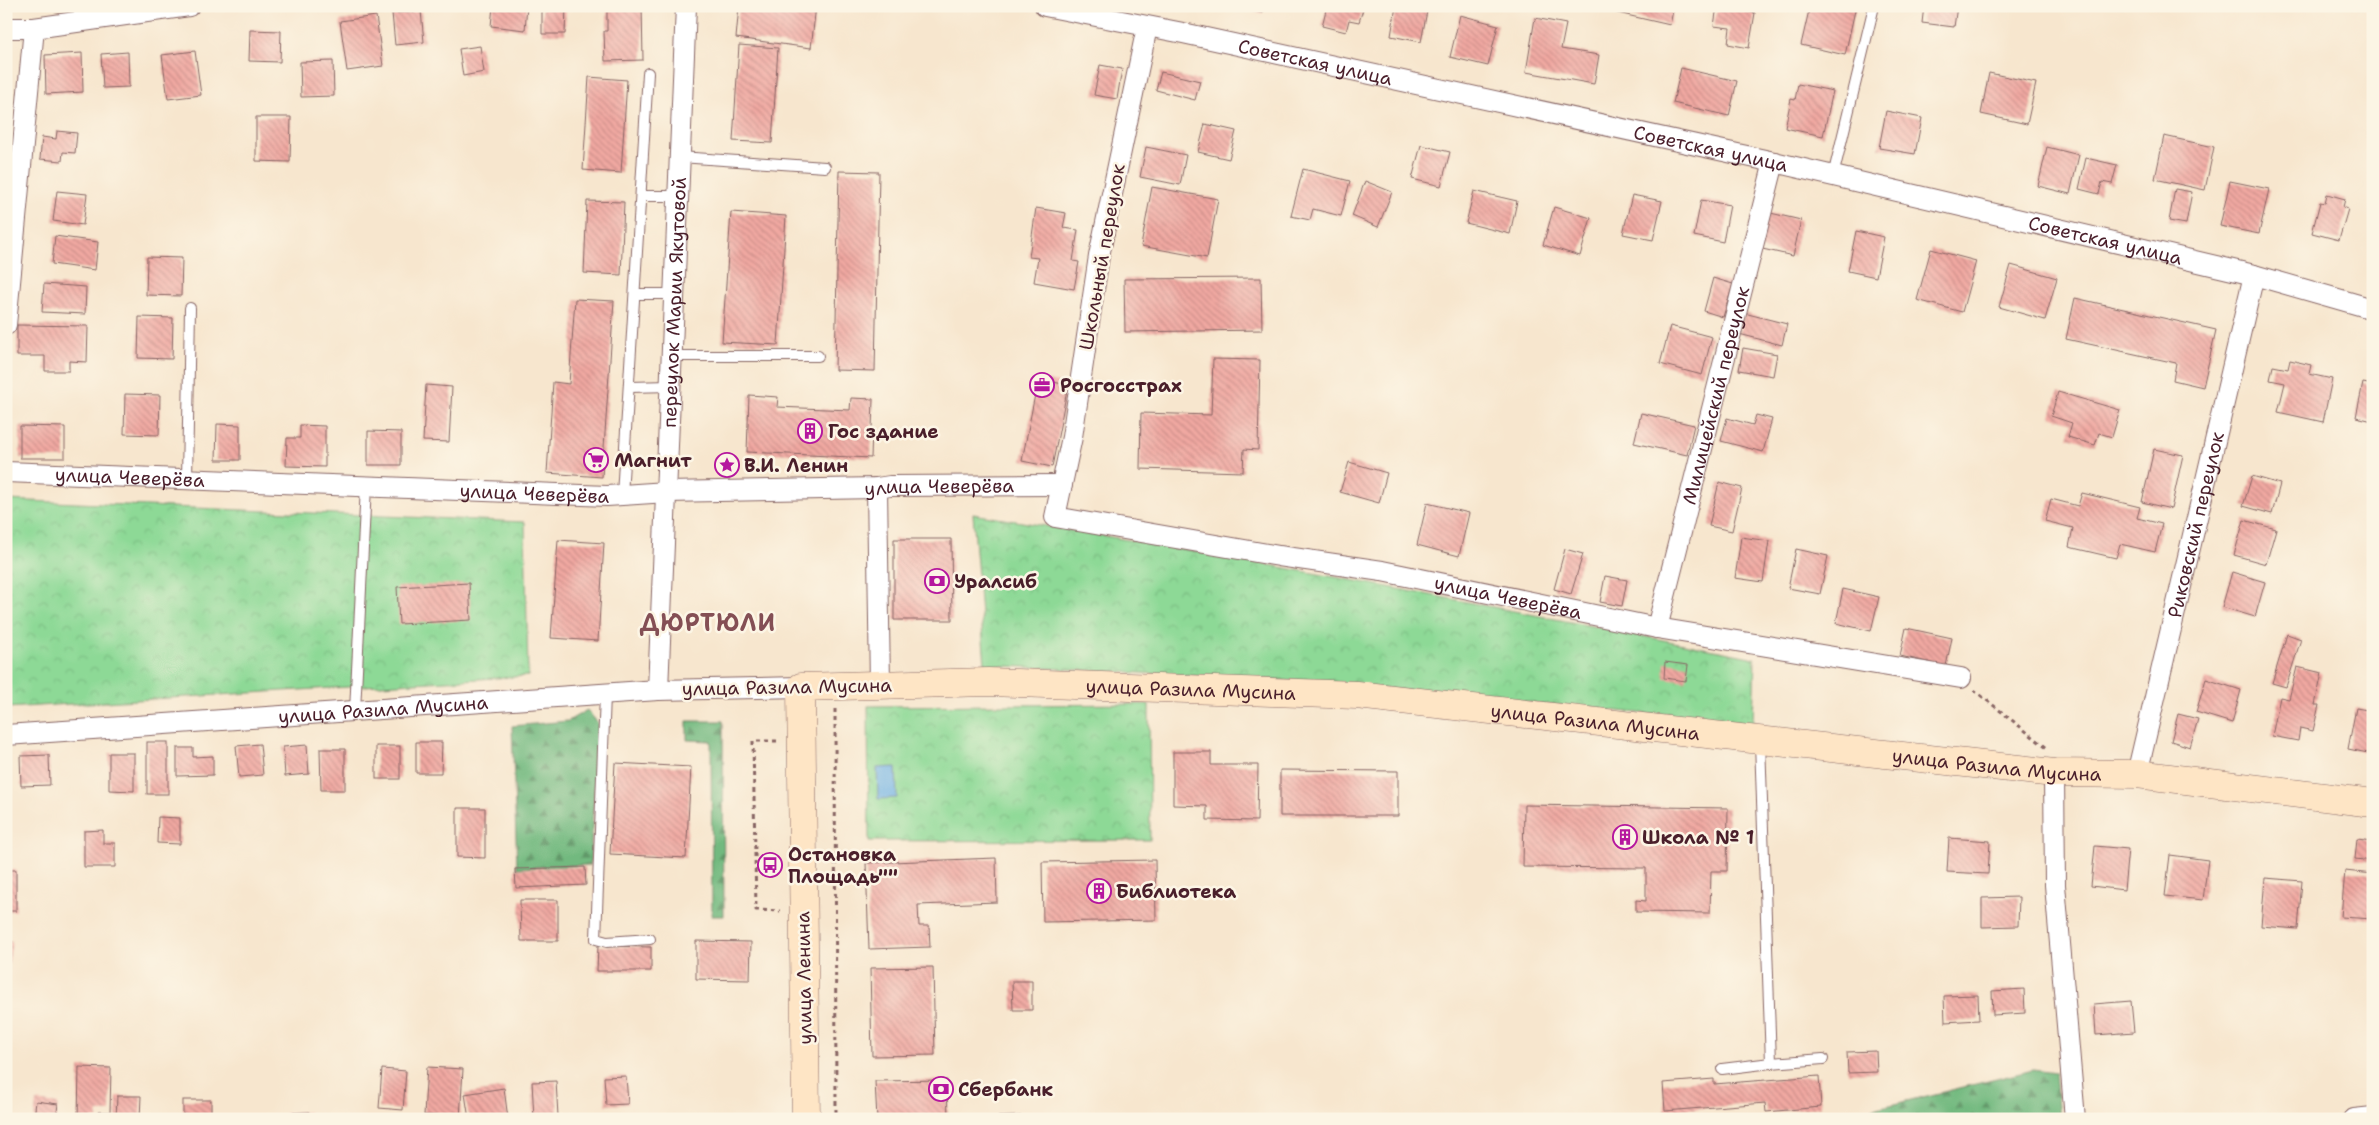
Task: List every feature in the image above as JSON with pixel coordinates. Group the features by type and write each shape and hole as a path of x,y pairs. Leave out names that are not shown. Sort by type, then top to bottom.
{"main road":[{"name":"улица Разила Мусина","path":"801,687 988,682 1357,695 1760,739 2052,762 2373,803"},
{"name":"улица Ленина","path":"801,687 806,1119"}],"street":[{"path":"6,28 34,28 189,6"},
{"name":"переулок Марии Якутовой","path":"658,690 686,6"},
{"name":"Советская улица","path":"1046,6 1147,27 1184,32 1774,162 2254,275 2373,309"},
{"name":"Школьный переулок","path":"1055,517 1072,437 1099,256 1147,27"},
{"path":"6,325 34,28"},
{"name":"Милицейский переулок","path":"1657,628 1774,162"},
{"name":"Риковский переулок","path":"2137,774 2254,275"},
{"name":"улица Чеверёва","path":"6,472 622,495 667,492 877,488 890,486 1062,485"},
{"path":"877,488 880,685"},
{"name":"улица Чеверёва","path":"1055,517 1382,571 1657,628 1960,678"},
{"name":"улица Разила Мусина","path":"6,735 658,690 801,687"},
{"path":"2052,762 2055,885 2075,1119"},
{"path":"2354,1119 2373,1117"}],"lane":[{"path":"1833,176 1874,6"},
{"path":"622,495 648,73"},
{"path":"680,157 825,167"},
{"path":"641,196 678,196"},
{"path":"635,294 675,294"},
{"path":"187,479 190,308"},
{"path":"672,356 818,356"},
{"path":"629,387 671,386"},
{"path":"355,711 366,486"},
{"path":"605,694 596,939 607,942 650,938"},
{"path":"1760,739 1771,1063"},
{"path":"1722,1069 1823,1059"}],"path":[{"path":"1960,678 2052,762"},
{"path":"835,686 836,1119"},
{"path":"828,740 835,741"},
{"path":"777,741 753,741 756,910 780,910 780,919"}],"green space":[{"path":"6,500 525,522 528,676 6,708"},
{"path":"973,514 1267,565 1755,658 1753,724 1315,682 985,665"},
{"path":"1149,704 1150,840 869,841 868,706"},
{"path":"587,710 598,723 590,865 517,868 512,726 568,721"},
{"path":"687,721 723,721 724,916 712,916 711,741 687,740"},
{"path":"2033,1070 2055,1073 2059,1119 1833,1119"}],"water":[{"path":"896,767 897,798 878,799 877,768"}],"building":[{"path":"493,6 527,6 525,30 491,26"},
{"path":"542,6 566,6 565,34 542,34"},
{"path":"607,6 642,6 643,60 605,61 604,31 607,31"},
{"path":"739,6 816,6 811,48 736,38"},
{"path":"1237,6 1264,6 1262,13"},
{"path":"1327,6 1364,6 1359,22 1349,20 1346,32 1322,26"},
{"path":"1396,6 1428,6 1421,42 1391,36"},
{"path":"1610,6 1674,6 1670,25 1609,11"},
{"path":"1717,6 1755,13 1749,48 1728,44 1730,28 1714,26"},
{"path":"1810,6 1856,6 1845,55 1801,45"},
{"path":"1924,6 1957,6 1954,27 1922,23"},
{"path":"421,11 424,42 395,45 392,13"},
{"path":"1460,15 1498,25 1488,66 1450,57"},
{"path":"376,16 383,66 347,71 340,21"},
{"path":"1535,18 1566,24 1561,49 1599,55 1594,84 1526,72"},
{"path":"250,30 281,31 280,62 249,61"},
{"path":"739,45 778,48 772,143 733,141"},
{"path":"480,46 484,72 463,76 459,49"},
{"path":"195,51 201,95 168,99 162,55"},
{"path":"128,52 129,87 103,88 101,54"},
{"path":"82,53 83,92 46,94 45,55"},
{"path":"333,61 334,96 301,97 300,62"},
{"path":"1100,65 1122,69 1117,99 1094,95"},
{"path":"1681,68 1737,81 1729,116 1673,103"},
{"path":"1161,72 1200,81 1195,100 1156,90"},
{"path":"1989,73 2036,83 2027,124 1981,114"},
{"path":"589,77 627,80 621,173 583,170"},
{"path":"1798,84 1833,91 1823,136 1785,128 1791,99 1795,100"},
{"path":"1886,111 1922,118 1915,154 1879,148"},
{"path":"256,117 291,117 290,162 256,161"},
{"path":"1205,124 1236,131 1229,159 1198,152"},
{"path":"57,131 77,133 75,153 63,152 62,161 40,159 42,137 56,139"},
{"path":"2164,136 2214,147 2205,190 2155,179"},
{"path":"1421,145 1450,152 1441,186 1412,179"},
{"path":"1146,147 1186,155 1180,185 1140,177"},
{"path":"2047,147 2079,155 2070,194 2038,186"},
{"path":"2086,158 2117,165 2112,184 2102,182 2099,194 2079,189"},
{"path":"1303,169 1350,181 1341,216 1313,209 1310,220 1291,216"},
{"path":"839,171 879,172 875,371 835,370"},
{"path":"1365,181 1392,192 1378,227 1352,216"},
{"path":"2230,181 2269,189 2259,234 2220,226"},
{"path":"1152,187 1218,199 1207,258 1141,246"},
{"path":"2175,189 2192,192 2186,224 2169,221"},
{"path":"57,191 87,194 83,225 53,221"},
{"path":"1474,191 1517,201 1510,234 1466,223"},
{"path":"2327,194 2345,199 2343,207 2348,209 2339,240 2312,233 2320,202 2325,203"},
{"path":"1632,195 1662,201 1653,240 1623,234"},
{"path":"1701,200 1730,205 1723,242 1694,236"},
{"path":"587,201 624,202 621,275 584,273"},
{"path":"1554,207 1591,218 1580,256 1543,245"},
{"path":"1036,208 1066,213 1063,228 1078,230 1073,261 1079,262 1074,289 1034,282 1038,258 1029,257"},
{"path":"731,212 786,216 778,345 722,342"},
{"path":"1766,212 1801,220 1793,256 1758,248"},
{"path":"1856,231 1884,237 1876,277 1848,271"},
{"path":"55,236 98,242 95,270 52,264"},
{"path":"1931,249 1976,261 1962,312 1917,300"},
{"path":"147,257 182,258 181,296 146,295"},
{"path":"2011,265 2057,278 2045,320 1999,307"},
{"path":"1261,278 1262,330 1125,332 1124,279"},
{"path":"1713,278 1733,284 1723,317 1704,311"},
{"path":"44,284 86,287 85,314 42,312"},
{"path":"2075,298 2216,330 2203,387 2173,380 2176,363 2066,339"},
{"path":"575,299 614,301 602,477 547,473 553,382 569,384"},
{"path":"1744,313 1787,324 1782,345 1739,334"},
{"path":"139,317 173,318 172,359 138,358"},
{"path":"17,325 88,326 87,362 69,361 69,371 45,371 45,356 17,356"},
{"path":"1670,326 1712,337 1702,375 1660,364"},
{"path":"1743,348 1777,354 1773,376 1739,370"},
{"path":"1213,359 1260,360 1258,450 1244,449 1243,472 1140,469 1141,413 1211,415"},
{"path":"2290,360 2311,365 2309,374 2332,379 2323,422 2278,412 2285,383 2270,380 2273,366 2288,369"},
{"path":"1038,379 1068,385 1052,467 1022,461"},
{"path":"2363,383 2373,385 2373,421 2356,417"},
{"path":"426,385 452,387 449,442 423,441"},
{"path":"2058,392 2120,410 2112,437 2099,433 2095,445 2068,437 2072,423 2051,416"},
{"path":"125,394 160,395 159,435 124,434"},
{"name":"Гос здание","path":"749,395 778,397 777,407 850,410 851,398 873,399 871,458 747,452"},
{"path":"1641,413 1694,425 1687,455 1634,443"},
{"path":"1756,415 1772,419 1763,452 1721,441 1727,418 1753,425"},
{"path":"217,424 240,425 240,460 216,460"},
{"path":"300,425 325,426 325,467 286,466 287,438 300,438"},
{"path":"20,426 65,427 65,458 20,458"},
{"path":"368,431 401,432 401,465 368,465"},
{"path":"2154,449 2183,455 2171,509 2142,502"},
{"path":"1349,462 1387,473 1379,503 1340,492"},
{"path":"2252,476 2280,484 2272,514 2243,506"},
{"path":"1719,482 1742,488 1732,531 1709,526"},
{"path":"2082,493 2140,507 2137,518 2162,524 2155,552 2120,544 2116,558 2069,547 2073,528 2045,521 2051,499 2078,506"},
{"path":"1427,503 1469,513 1459,556 1417,545"},
{"path":"2244,520 2276,529 2266,564 2234,555"},
{"path":"1741,537 1769,541 1763,582 1735,578"},
{"path":"894,539 951,539 952,620 894,620"},
{"path":"558,540 604,543 598,641 551,638"},
{"path":"1565,549 1583,554 1571,594 1554,589"},
{"path":"1796,549 1828,556 1820,594 1788,588"},
{"path":"2232,572 2265,582 2255,617 2222,607"},
{"path":"1605,576 1627,580 1622,606 1600,602"},
{"path":"469,583 471,620 399,624 397,587"},
{"path":"1843,589 1879,597 1871,631 1836,623"},
{"path":"1906,628 1952,638 1946,666 1900,656"},
{"path":"2287,634 2301,639 2286,687 2272,683"},
{"path":"1665,662 1688,665 1686,681 1664,678"},
{"path":"2297,667 2322,673 2315,705 2319,705 2313,731 2300,728 2298,741 2272,736 2280,697 2289,699"},
{"path":"2206,679 2241,690 2232,723 2196,712"},
{"path":"2356,708 2373,711 2373,754 2348,749"},
{"path":"2178,714 2198,719 2190,747 2171,741"},
{"path":"147,742 168,742 168,794 147,794"},
{"path":"416,742 442,742 441,773 416,773"},
{"path":"260,744 263,775 239,777 236,746"},
{"path":"307,745 309,774 285,776 283,747"},
{"path":"376,746 400,746 400,779 376,779"},
{"path":"177,748 193,748 193,757 213,756 213,775 177,776"},
{"path":"320,749 345,749 345,790 321,790"},
{"path":"1173,752 1211,752 1211,765 1258,765 1257,821 1207,820 1207,806 1173,805"},
{"path":"109,753 134,753 134,791 109,790"},
{"path":"49,755 50,785 21,786 20,756"},
{"path":"615,763 691,767 686,858 610,854"},
{"path":"1280,770 1398,771 1398,816 1280,816"},
{"name":"Школа № 1","path":"1524,805 1728,808 1727,871 1711,871 1710,913 1636,912 1636,900 1646,901 1646,868 1523,867"},
{"path":"457,808 485,808 485,858 457,857"},
{"path":"158,817 180,818 180,844 157,843"},
{"path":"103,830 103,843 115,843 115,867 84,867 84,831"},
{"path":"1949,838 1990,841 1988,874 1947,872"},
{"path":"2357,839 2373,841 2373,861 2355,859"},
{"path":"2095,846 2128,849 2124,890 2091,886"},
{"path":"2170,855 2208,860 2203,900 2165,896"},
{"path":"996,858 997,902 918,905 919,926 929,926 930,947 869,949 866,863"},
{"name":"Библиотека","path":"1155,860 1156,920 1043,922 1042,862"},
{"path":"585,867 586,885 516,888 515,869"},
{"path":"6,870 16,870 16,911 6,911"},
{"path":"2345,871 2373,874 2373,919 2341,917"},
{"path":"2265,878 2302,881 2298,929 2261,926"},
{"path":"2019,897 2018,926 1982,927 1982,898"},
{"path":"520,900 558,900 558,941 521,941"},
{"path":"6,940 12,941 7,973 6,973"},
{"path":"696,941 751,942 750,980 696,979"},
{"path":"598,946 651,947 651,971 597,971"},
{"path":"933,967 935,1055 872,1056 870,968"},
{"path":"1012,981 1032,981 1032,1010 1013,1010"},
{"path":"2024,989 2025,1013 1993,1015 1992,991"},
{"path":"1978,995 1979,1020 1945,1022 1944,996"},
{"path":"2131,1001 2134,1032 2096,1035 2094,1004"},
{"path":"1876,1051 1877,1072 1848,1073 1847,1052"},
{"path":"79,1067 111,1068 110,1112 98,1112 97,1119 78,1119"},
{"path":"427,1067 463,1069 460,1119 440,1119 441,1116 424,1115"},
{"path":"382,1069 406,1071 403,1110 379,1108"},
{"path":"626,1076 628,1104 606,1105 604,1077"},
{"path":"1819,1076 1821,1107 1766,1112 1765,1103 1665,1111 1663,1083 1714,1079 1714,1084"},
{"path":"947,1080 948,1119 877,1119 875,1081"},
{"path":"556,1081 558,1116 534,1118 532,1082"},
{"path":"504,1088 508,1119 469,1119 465,1094"},
{"path":"117,1096 141,1096 140,1119 116,1119"},
{"path":"183,1100 211,1100 211,1119 183,1119"},
{"path":"36,1101 58,1104 56,1119 34,1119"},
{"path":"309,1112 310,1119 286,1119 285,1113"},
{"path":"1021,1116 1021,1119 989,1119 989,1117"}],"place":[{"name":"Росгосстрах","path":"1042,385"},
{"name":"Гос здание","path":"810,431"},
{"name":"Магнит","path":"596,460"},
{"name":"В.И. Ленин","path":"727,465"},
{"name":"Уралсиб","path":"937,581"},
{"name":"Школа № 1","path":"1625,837"},
{"name":"Остановка Площадь\"\"","path":"770,865"},
{"name":"Библиотека","path":"1099,891"},
{"name":"Сбербанк","path":"941,1089"}],"district":[{"name":"ДЮРТЮЛИ","path":"708,623"}]}
